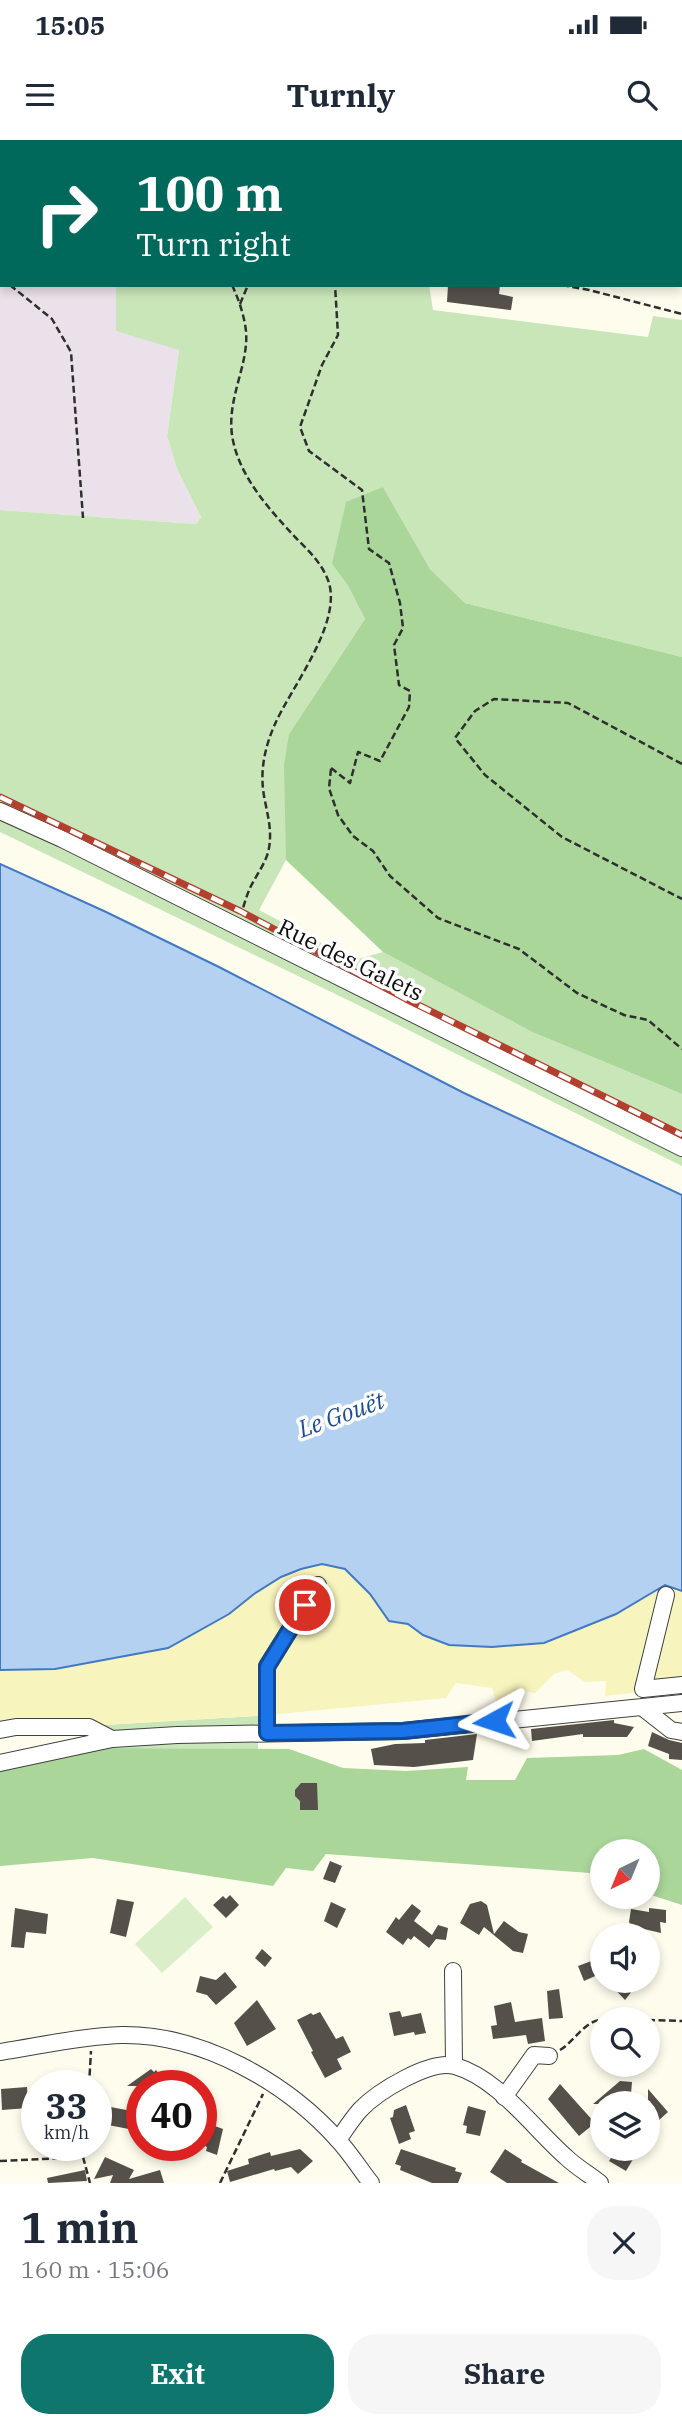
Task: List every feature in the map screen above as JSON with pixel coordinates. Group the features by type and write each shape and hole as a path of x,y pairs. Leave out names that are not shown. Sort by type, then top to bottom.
{"street":[{"name":"Rue des Galets","path":"0,811 62,839 682,1148"},
{"path":"267,1733 267,1667 318,1585"},
{"path":"666,1595 643,1689 682,1685"},
{"path":"0,1763 112,1739 177,1735 403,1731 682,1703"},
{"path":"643,1708 671,1730 682,1732"},
{"path":"0,1730 16,1727 89,1727 112,1739"},
{"path":"453,1971 454,2065"},
{"path":"0,2052 123,2035 181,2043 232,2061 296,2101 338,2140 370,2183"},
{"path":"504,2097 534,2055 549,2056"},
{"path":"338,2140 360,2109 386,2090 427,2068 454,2065 483,2080 567,2159 600,2183"}],"path":[{"path":"12,287 52,319 72,352 83,517"},
{"path":"233,287 240,304 246,333 231,412 232,437 241,464 256,491 323,569 330,585 327,620 314,651 275,725 264,755 262,778 270,822 269,851 250,889 236,927"},
{"path":"240,304 247,287"},
{"path":"335,287 338,335 322,365 300,427 309,451 362,491 369,549 389,563 400,603 403,628 394,645 399,685 410,691 409,707 380,761 359,752 350,783 331,768 329,788 338,815 353,836 373,851 390,876 438,918 519,949 577,993 624,1015 648,1020 682,1049"},
{"path":"573,287 668,313 682,314"},
{"path":"682,764 568,703 494,699 475,711 455,738 485,775 562,837 682,899"},
{"path":"660,2020 682,2021"},
{"path":"549,2056 567,2046 590,2025"},
{"path":"90,2070 93,2039"},
{"path":"220,2183 269,2082"},
{"path":"0,2161 21,2160"},
{"path":"84,2161 90,2183"}],"shaded area":[{"path":"0,287 116,287 117,331 179,349 167,436 177,469 201,517 196,524 0,510"}],"green space":[{"path":"116,287 429,287 433,310 648,337 653,316 682,320 682,657 465,603 430,569 383,487 332,564 348,586 365,619 289,734 286,860 259,910 354,960 383,952 532,1032 682,1094 682,1166 354,1003 0,832 0,510 196,524 201,517 177,469 167,436 179,350 116,331"},
{"path":"383,487 430,569 465,603 682,657 682,1094 532,1032 383,952 286,860 284,765 289,734 365,619 348,586 332,564 346,502"},
{"path":"258,1716 258,1749 102,1748 104,1725"},
{"path":"102,1748 289,1749 343,1768 406,1771 468,1767 466,1780 515,1780 527,1758 618,1755 644,1749 682,1770 682,1905 660,1898 660,1839 590,1839 590,1873 326,1854 313,1871 286,1868 273,1886 93,1858 0,1866 0,1771"},
{"path":"185,1897 213,1927 162,1973 135,1944"}],"sand":[{"path":"322,1564 345,1569 370,1594 389,1621 408,1624 423,1635 449,1645 492,1647 544,1643 616,1614 665,1585 682,1591 682,1687 605,1696 606,1681 585,1682 567,1670 554,1674 535,1693 517,1690 510,1702 497,1704 492,1688 456,1683 446,1698 258,1716 104,1725 14,1721 0,1724 0,1670 55,1669 229,1614 281,1577"}],"water":[{"name":"Le Gouët","path":"0,864 219,967 464,1093 682,1195 682,1591 665,1585 616,1614 544,1643 492,1647 449,1645 423,1635 408,1624 389,1621 370,1594 345,1569 322,1564 281,1577 229,1614 168,1648 55,1669 0,1670"}],"building":[{"path":"448,287 500,287 499,294 513,297 511,310 447,302"},
{"path":"614,1720 614,1723 634,1727 627,1737 583,1737 583,1734 532,1741 531,1729"},
{"path":"652,1732 682,1743 682,1760 669,1759 669,1754 648,1746"},
{"path":"477,1734 473,1760 414,1767 374,1765 371,1749"},
{"path":"301,1783 317,1783 318,1810 300,1810 300,1801 295,1796 295,1790"},
{"path":"330,1861 342,1866 335,1883 323,1879"},
{"path":"230,1895 239,1905 226,1918 213,1905 223,1896 226,1899"},
{"path":"117,1899 134,1902 126,1937 110,1933"},
{"path":"481,1901 487,1905 494,1934 504,1921 519,1932 528,1934 523,1953 513,1951 484,1927 479,1935 460,1923 470,1904"},
{"path":"331,1902 346,1909 337,1928 324,1921"},
{"path":"412,1904 421,1911 414,1921 432,1935 438,1925 448,1928 446,1940 436,1939 429,1948 414,1936 411,1940 408,1938 403,1945 386,1932 396,1917 399,1920"},
{"path":"15,1908 48,1914 46,1934 26,1932 24,1948 11,1947"},
{"path":"631,1909 649,1912 649,1909 666,1910 666,1923 660,1922 661,1933 660,1923 630,1923"},
{"path":"262,1949 272,1958 265,1967 255,1958"},
{"path":"590,1962 590,1978 584,1981 578,1966"},
{"path":"225,1972 237,1987 216,2005 207,1995 196,1992 200,1976 216,1980"},
{"path":"559,1989 563,2018 549,2019 547,1991"},
{"path":"618,1993 631,1993 625,2000"},
{"path":"257,2000 276,2029 247,2046 234,2023"},
{"path":"511,2002 515,2022 542,2018 545,2041 528,2044 526,2035 493,2039 491,2026 497,2025 494,2006"},
{"path":"400,2011 402,2017 421,2013 426,2033 415,2035 414,2032 394,2036 389,2013"},
{"path":"320,2012 336,2039 343,2036 351,2052 337,2059 342,2069 325,2078 297,2020"},
{"path":"620,2081 632,2082 631,2091 608,2091"},
{"path":"560,2084 590,2117 590,2127 579,2136 548,2099"},
{"path":"21,2087 21,2109 2,2110 1,2089"},
{"path":"660,2103 668,2112 660,2119"},
{"path":"406,2105 415,2131 409,2133 411,2139 399,2144 390,2118 393,2117 394,2110"},
{"path":"468,2106 486,2111 480,2136 466,2133 467,2126 463,2125"},
{"path":"112,2107 126,2110 126,2128 112,2126"},
{"path":"217,2127 223,2129 217,2155"},
{"path":"300,2149 313,2161 298,2174 291,2167 275,2171 274,2169 230,2182 227,2171 249,2164 248,2159 270,2152 271,2156"},
{"path":"401,2149 456,2168 455,2171 462,2173 458,2183 432,2183 400,2170 401,2166 395,2164"},
{"path":"505,2149 522,2160 521,2162 559,2183 507,2183 490,2172"},
{"path":"112,2160 134,2170 129,2179 160,2170 164,2183 110,2183 113,2175 94,2179 103,2161"},
{"path":"609,2161 632,2161 626,2171"},
{"path":"85,2170 87,2181 48,2183 47,2178"}],"railway":[{"path":"0,797 240,911 406,999 682,1135"}],"route":[{"path":"305,1605 267,1667 267,1733 403,1731 494,1721"}]}
